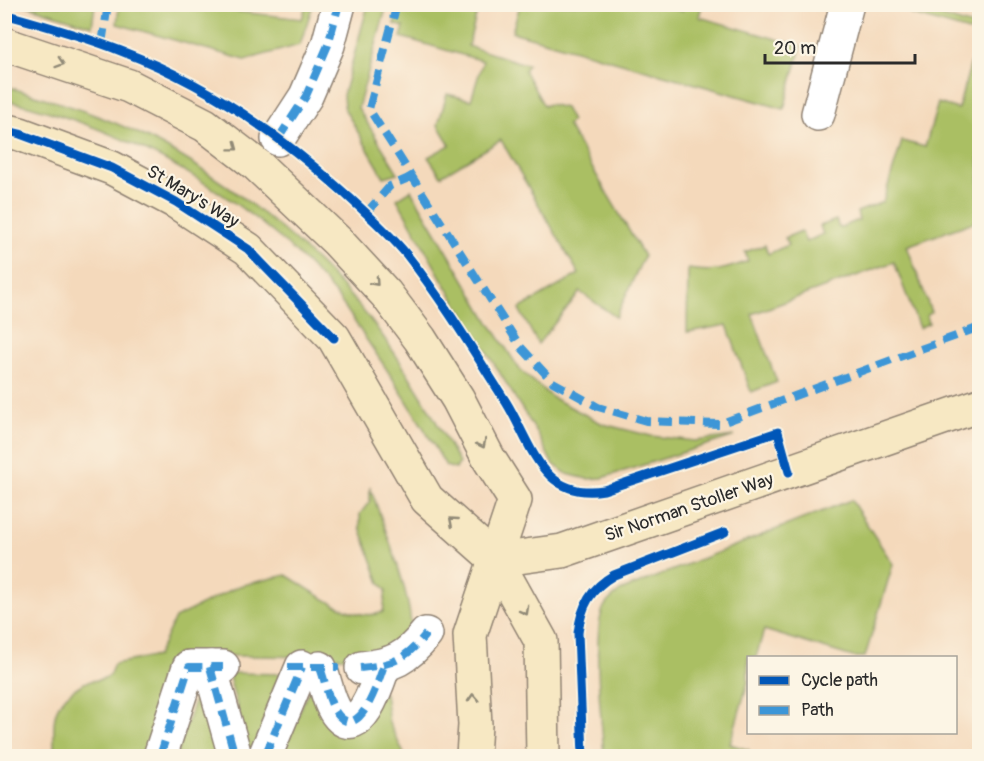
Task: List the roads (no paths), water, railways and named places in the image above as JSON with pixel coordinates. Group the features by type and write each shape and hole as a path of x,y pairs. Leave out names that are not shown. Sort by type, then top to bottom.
{"main road":[{"path":"4,44 129,86 205,125 257,165 337,241 386,294 420,339 458,399 489,459 515,500 470,635 475,725 473,756"},
{"name":"St Mary's Way","path":"4,130 112,168 176,202 248,249 334,338 427,499 496,560 541,642 543,756"},
{"name":"Sir Norman Stoller Way","path":"496,560 562,551 980,405"}],"street":[{"path":"278,139 306,96 328,45 339,4"},
{"path":"818,114 847,4"},
{"path":"265,756 332,667 400,659 426,634"},
{"path":"160,756 189,667 216,667 235,756"}]}
